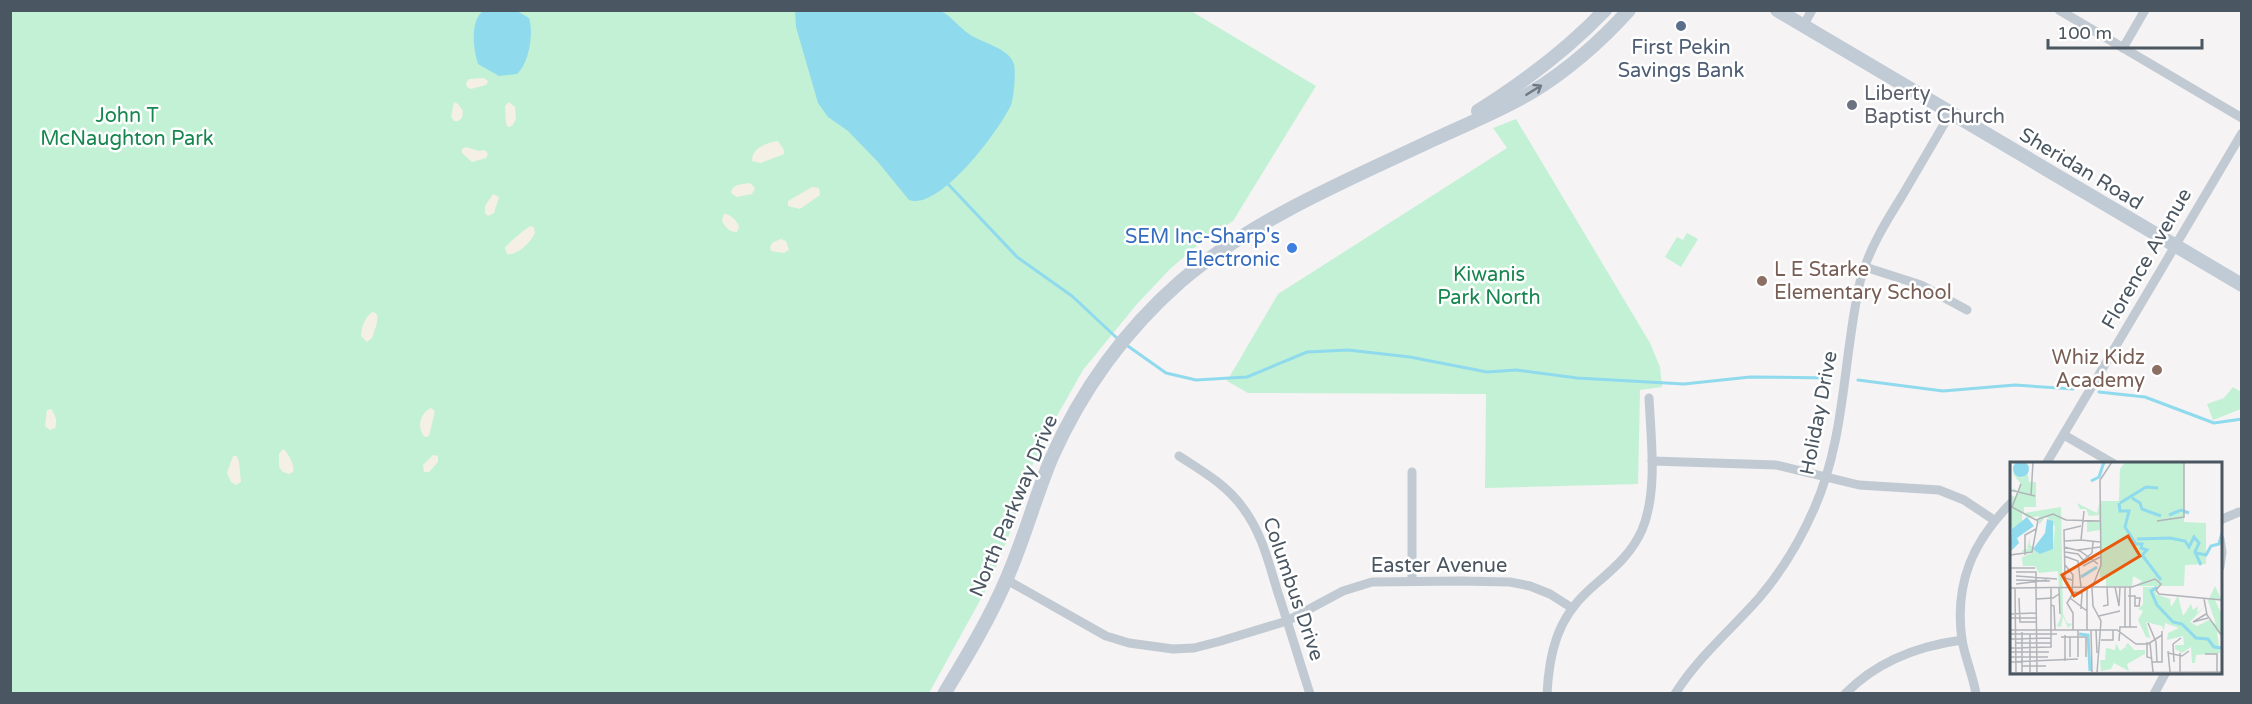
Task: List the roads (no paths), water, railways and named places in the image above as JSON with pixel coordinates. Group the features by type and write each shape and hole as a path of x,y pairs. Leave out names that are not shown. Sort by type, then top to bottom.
{"main road":[{"name":"North Parkway Drive","path":"1425,143 1530,76 1568,47 1605,10"},
{"name":"North Parkway Drive","path":"945,693 978,636 1006,580 1045,475 1063,435 1093,382 1124,340 1182,281 1239,238 1285,212 1491,113 1540,86 1589,49 1629,10"},
{"name":"Sheridan Road","path":"1777,10 2241,285"}],"street":[{"path":"1803,26 1812,10"},
{"path":"2059,10 2241,118"},
{"path":"2123,48 2145,10"},
{"name":"Holiday Drive","path":"1675,693 1695,666 1760,597 1786,561 1807,524 1826,477 1839,427 1855,310 1865,267 1881,231 1950,114"},
{"name":"Florence Avenue","path":"2047,462 2241,133"},
{"path":"1865,267 1920,285 1967,310"},
{"path":"1547,693 1552,649 1559,630 1572,608 1626,556 1638,539 1648,508 1652,461 1649,398"},
{"path":"2064,435 2111,462"},
{"name":"Columbus Drive","path":"1179,456 1221,485 1249,517 1262,542 1310,693"},
{"path":"1652,461 1776,465 1859,485 1939,490 1964,500 1994,520"},
{"path":"1412,472 1412,581"},
{"path":"1976,693 1962,640 1961,596 1975,548 1994,520 2010,504"},
{"path":"2222,519 2239,512"},
{"name":"Easter Avenue","path":"1006,580 1101,633 1150,648 1173,650 1194,648 1287,621 1357,586 1380,581 1520,584 1550,594 1572,608"},
{"path":"1845,693 1893,658 1921,648 1962,640"},
{"path":"2154,693 2165,674"}],"water":[{"path":"930,9 941,11 969,34 1001,50 1011,58 1015,73 1011,105 982,149 952,181 922,200 909,200 878,162 848,131 828,117 818,103 796,27 795,11"},
{"path":"483,11 517,11 529,18 531,32 529,48 525,63 517,74 499,76 478,64 474,28"}],"waterway":[{"path":"948,184 1017,257 1072,296 1119,340"},
{"path":"1125,344 1166,373 1196,380 1247,377 1307,352 1348,350 1410,357 1487,372 1516,370 1577,378 1684,384 1750,377 1832,378"},
{"path":"1858,380 1943,391 2015,385 2073,389"},
{"path":"2099,392 2145,397 2214,423 2242,419"}],"place":[{"name":"First Pekin Savings Bank","path":"1681,26"},
{"name":"Liberty Baptist Church","path":"1852,105"},
{"name":"SEM Inc-Sharp's Electronic","path":"1292,248"},
{"name":"L E Starke Elementary School","path":"1762,281"},
{"name":"Whiz Kidz Academy","path":"2157,370"}],"park label":[{"name":"John T McNaughton Park","path":"127,128"},
{"name":"Kiwanis Park North","path":"1489,286"}]}
